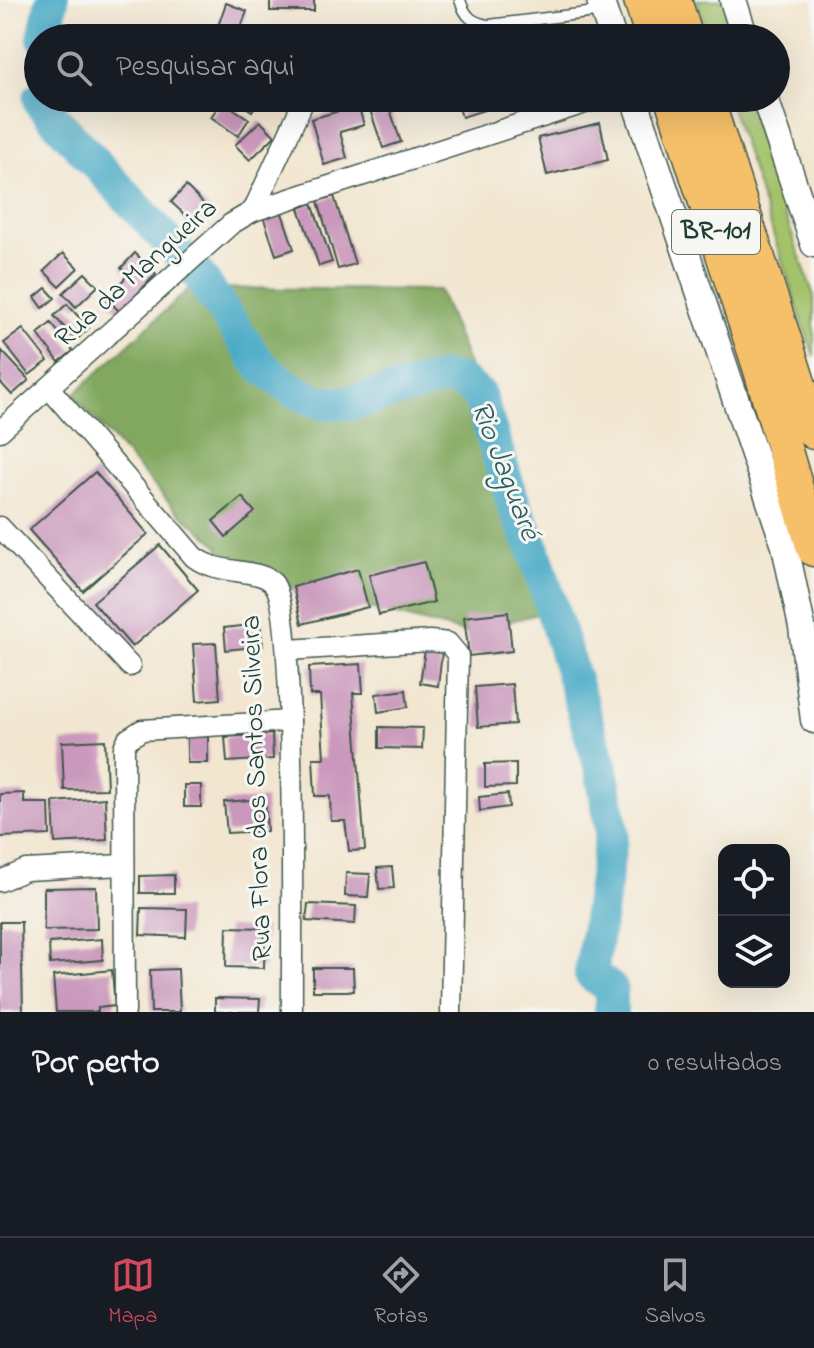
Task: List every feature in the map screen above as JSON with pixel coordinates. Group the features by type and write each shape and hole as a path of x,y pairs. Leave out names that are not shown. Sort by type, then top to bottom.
{"highway":[{"path":"641,0 649,24"},
{"path":"674,0 682,24"},
{"name":"BR-101","path":"677,112 760,367 814,549"},
{"name":"BR-101","path":"711,112 814,432"}],"street":[{"path":"733,0 741,24"},
{"path":"253,211 299,112"},
{"name":"Rua da Mangueira","path":"0,431 231,224 253,211 557,112"},
{"path":"639,112 785,546 802,627 814,720"},
{"path":"770,112 814,244"},
{"name":"Rua Flora dos Santos Silveira","path":"50,389 194,557 215,569 256,574 272,581 280,594 288,650 292,1012"},
{"path":"0,527 130,666"},
{"path":"288,650 430,641 448,643 458,655 451,1012"},
{"path":"125,1012 124,747 134,734 182,727 290,721"},
{"path":"0,881 26,870 123,865"}],"lane":[{"path":"460,0 464,13 472,20 486,24"},
{"path":"495,24 602,6"}],"green space":[{"path":"697,0 726,0 732,24 705,24"},
{"path":"733,112 755,112 782,207 814,296 814,357"},
{"path":"190,288 439,290 566,606 467,633 215,569 220,547 175,509 73,395"}],"building":[{"path":"270,0 314,0 314,11 270,11"},
{"path":"226,3 247,11 242,24 219,24"},
{"path":"214,112 238,112 249,119 238,136 211,117"},
{"path":"336,112 360,112 364,125 340,132 347,158 324,165 311,119"},
{"path":"371,112 391,112 401,142 383,148"},
{"path":"460,112 478,112 462,117"},
{"path":"260,121 275,136 250,160 235,145"},
{"path":"600,123 608,160 547,175 538,138"},
{"path":"186,186 211,211 197,226 171,202"},
{"path":"334,196 355,264 338,269 318,201"},
{"path":"312,203 332,262 319,266 299,208"},
{"path":"281,210 294,249 276,255 263,216"},
{"path":"63,253 78,268 59,286 44,271"},
{"path":"135,253 156,274 120,312 106,298 128,275 121,268"},
{"path":"85,273 98,286 76,307 63,293"},
{"path":"46,288 55,298 43,308 35,297"},
{"path":"67,304 89,328 76,340 54,316"},
{"path":"51,323 73,351 59,362 38,334"},
{"path":"23,329 48,361 29,375 4,343"},
{"path":"2,351 29,380 12,395 0,382"},
{"path":"95,472 148,534 83,591 29,530"},
{"path":"242,497 255,512 226,537 213,521"},
{"path":"160,545 198,590 132,647 93,602"},
{"path":"424,562 434,602 379,615 369,575"},
{"path":"358,569 368,607 302,624 293,587"},
{"path":"508,612 512,651 469,656 464,617"},
{"path":"260,624 263,646 226,650 224,628"},
{"path":"216,643 220,699 197,701 193,644"},
{"path":"425,650 442,652 438,686 420,683"},
{"path":"361,664 363,693 353,693 365,850 349,851 345,821 331,821 330,796 315,796 313,758 324,758 320,695 310,695 309,667"},
{"path":"512,684 515,724 478,727 475,687"},
{"path":"406,690 408,707 378,712 376,694"},
{"path":"379,727 423,728 422,749 379,748"},
{"path":"272,734 273,759 227,762 225,737"},
{"path":"208,736 208,763 187,763 187,737"},
{"path":"105,740 107,789 64,790 62,742"},
{"path":"516,763 516,786 485,787 485,764"},
{"path":"184,785 201,785 201,807 184,807"},
{"path":"24,793 24,803 49,803 50,835 0,837 0,794"},
{"path":"508,794 509,807 480,811 479,797"},
{"path":"105,798 107,840 55,843 53,802"},
{"path":"265,799 267,831 227,833 224,802"},
{"path":"392,867 394,888 379,889 377,868"},
{"path":"346,873 370,874 368,897 345,896"},
{"path":"174,875 174,893 140,893 140,876"},
{"path":"96,887 97,929 44,930 44,888"},
{"path":"308,904 356,906 355,924 306,921"},
{"path":"141,908 187,909 186,937 140,935"},
{"path":"0,922 21,922 23,1012 0,1012"},
{"path":"227,927 265,928 264,968 226,967"},
{"path":"102,939 103,960 50,964 49,943"},
{"path":"313,968 353,968 354,991 313,991"},
{"path":"178,969 180,1012 151,1012 150,970"},
{"path":"112,970 115,1006 98,1008 98,1012 56,1012 53,976"},
{"path":"215,998 260,999 259,1012 215,1012"}],"waterway":[{"name":"Rio Jaguaré","path":"47,24 52,0"},
{"name":"Rio Jaguaré","path":"48,112 198,274 261,366 293,390 322,403 353,403 444,378 463,382 479,395 515,508 534,550 601,768 612,831 591,974 611,989 611,1012"}]}
